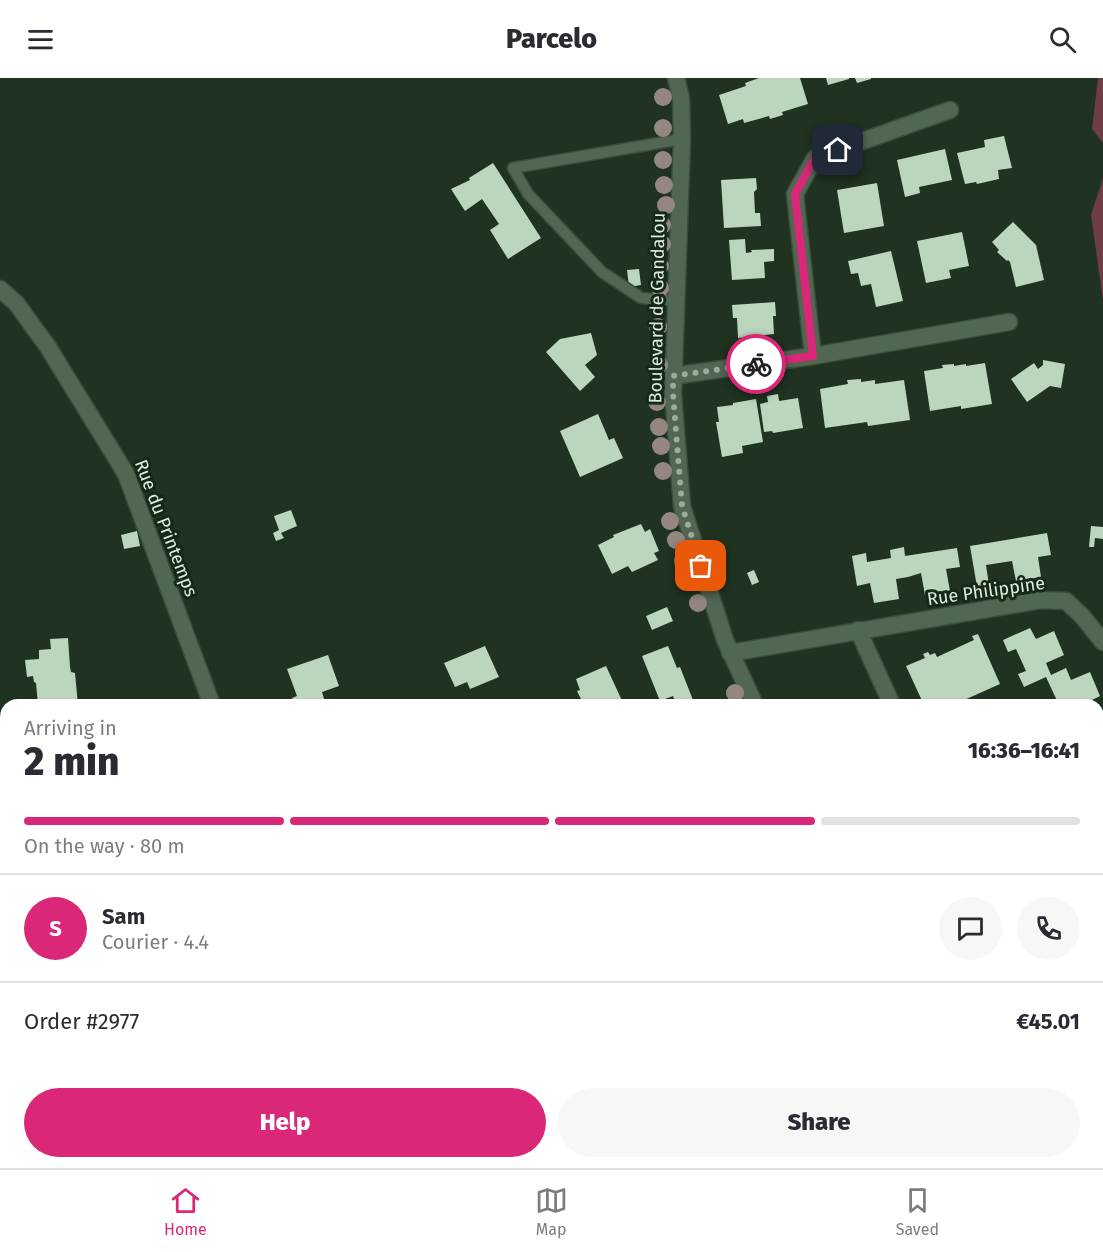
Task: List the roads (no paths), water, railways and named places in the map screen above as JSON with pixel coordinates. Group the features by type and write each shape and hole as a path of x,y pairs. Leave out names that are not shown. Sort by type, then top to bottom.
{"street":[{"name":"Boulevard de Gandalou","path":"676,78 681,98 682,140 673,394 682,506 730,653 751,699"},
{"path":"813,356 795,194 815,158 950,110"},
{"name":"Rue du Printemps","path":"0,289 16,303 48,347 126,474 210,699"},
{"path":"673,376 813,356 1009,322"},
{"name":"Rue Philippine","path":"730,653 1041,600 1066,601 1082,616 1103,642"},
{"path":"858,630 889,699"}],"lane":[{"path":"676,301 641,298 602,272 528,194 513,168 682,140"}]}
